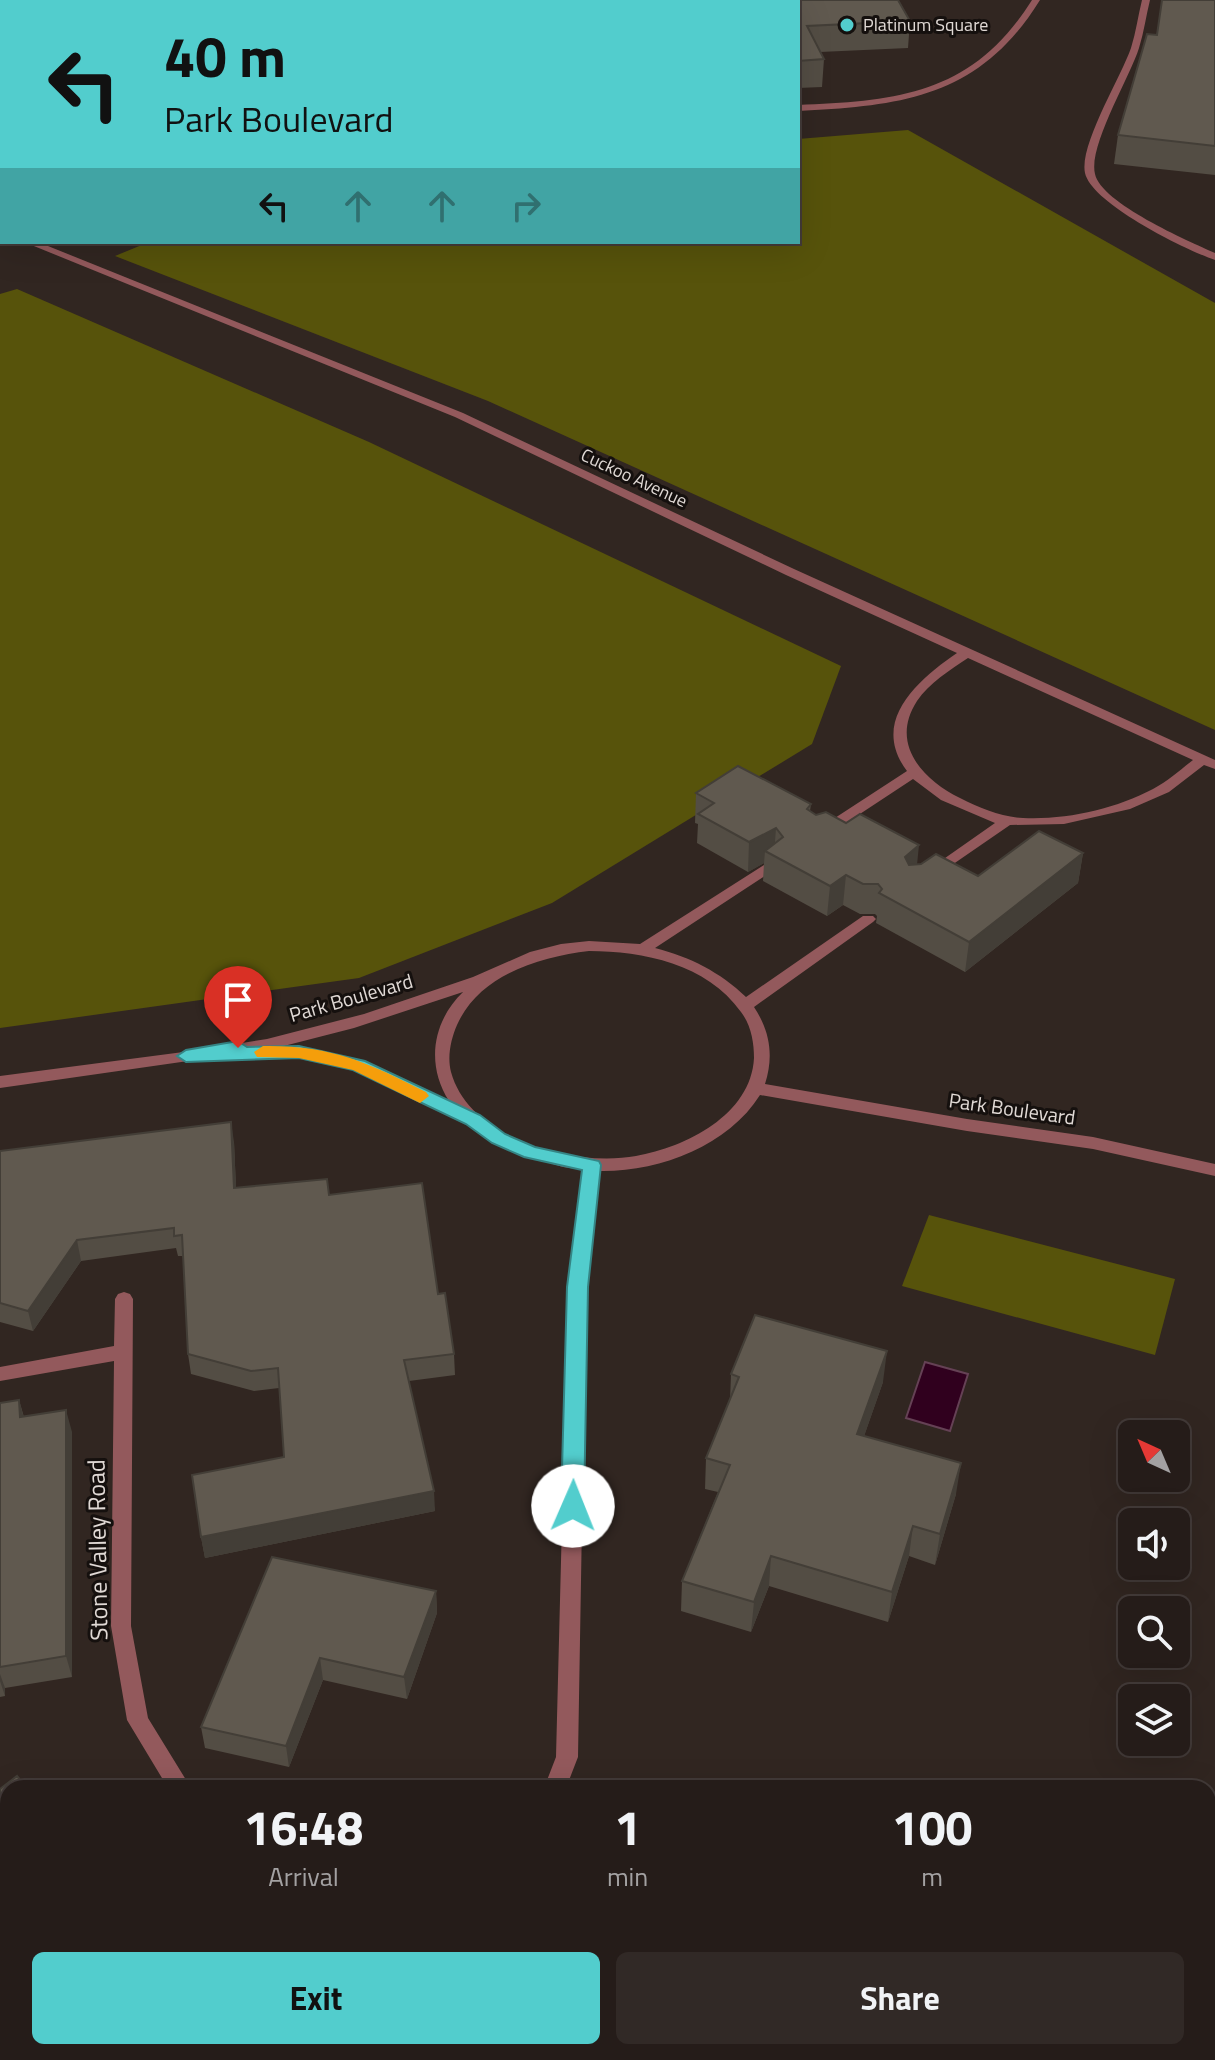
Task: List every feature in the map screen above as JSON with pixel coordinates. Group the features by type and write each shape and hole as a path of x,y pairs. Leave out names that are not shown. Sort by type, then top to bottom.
{"street":[{"path":"800,108 886,101 929,91 994,50 1022,21 1036,0"},
{"path":"1146,0 1135,49 1094,149 1090,175 1098,187 1138,219 1215,257"},
{"name":"Cuckoo Avenue","path":"34,244 459,415 966,653 1209,762"},
{"path":"966,653 933,676 905,711 901,744 912,774 951,801 1007,821 1060,819 1114,809 1158,792 1209,762"},
{"path":"815,838 912,774"},
{"path":"923,881 1007,821"},
{"path":"643,949 772,865"},
{"path":"745,1005 868,919"},
{"name":"Park Boulevard","path":"589,946 643,949 684,960 719,979 745,1005 760,1033 763,1061 755,1088 742,1109 723,1126 698,1141 638,1161 592,1165 530,1153 499,1138 473,1120 358,1065 299,1052 186,1056 304,1036 491,977 536,956 589,946"},
{"name":"Park Boulevard","path":"473,1120 454,1099 444,1076 442,1052 446,1029 458,1007 491,977"},
{"path":"0,1082 186,1056"},
{"name":"Park Boulevard","path":"755,1088 967,1125 1093,1143 1215,1170"},
{"path":"558,1780 567,1757 577,1287 592,1165"},
{"name":"Stone Valley Road","path":"124,1299 121,1626 138,1720 175,1780"},
{"path":"0,1374 123,1352"}],"shaded area":[{"path":"908,130 1215,303 1215,730 488,401 115,256 144,244 800,244 800,139"},
{"path":"17,289 369,442 841,666 812,744 552,903 359,978 0,1028 0,294"},
{"path":"929,1215 1175,1279 1155,1355 902,1286"},
{"path":"925,1362 968,1374 950,1431 906,1418"}],"building":[{"path":"800,0 898,0 910,21 807,26 824,59 800,61"},
{"path":"1162,0 1215,0 1215,146 1118,135 1147,34 1157,35"},
{"path":"738,766 811,804 807,809 816,815 826,812 846,823 860,814 919,845 905,857 909,865 921,864 936,854 978,876 1039,831 1083,853 969,942 879,893 882,889 878,884 863,884 846,875 830,886 765,851 783,837 776,828 749,842 698,814 714,803 696,793"},
{"path":"231,1122 234,1188 327,1179 329,1195 422,1183 438,1294 445,1293 454,1354 404,1360 434,1491 201,1537 192,1475 284,1457 278,1368 251,1371 188,1354 182,1235 174,1236 174,1228 77,1240 28,1311 0,1303 0,1151"},
{"path":"755,1315 887,1351 857,1434 961,1463 940,1534 913,1526 892,1592 771,1556 754,1602 682,1581 730,1465 706,1458 739,1377 731,1374"},
{"path":"19,1400 20,1417 66,1410 66,1656 0,1667 0,1403"},
{"path":"272,1557 436,1591 404,1677 320,1658 286,1746 201,1727"}],"slow traffic":[{"path":"263,1052 299,1052 358,1065 420,1096"}],"place":[{"name":"Platinum Square","path":"847,25"}],"route":[{"path":"238,1048 186,1056 299,1052 358,1065 473,1120 499,1138 530,1153 592,1165 577,1287 573,1506"}]}
